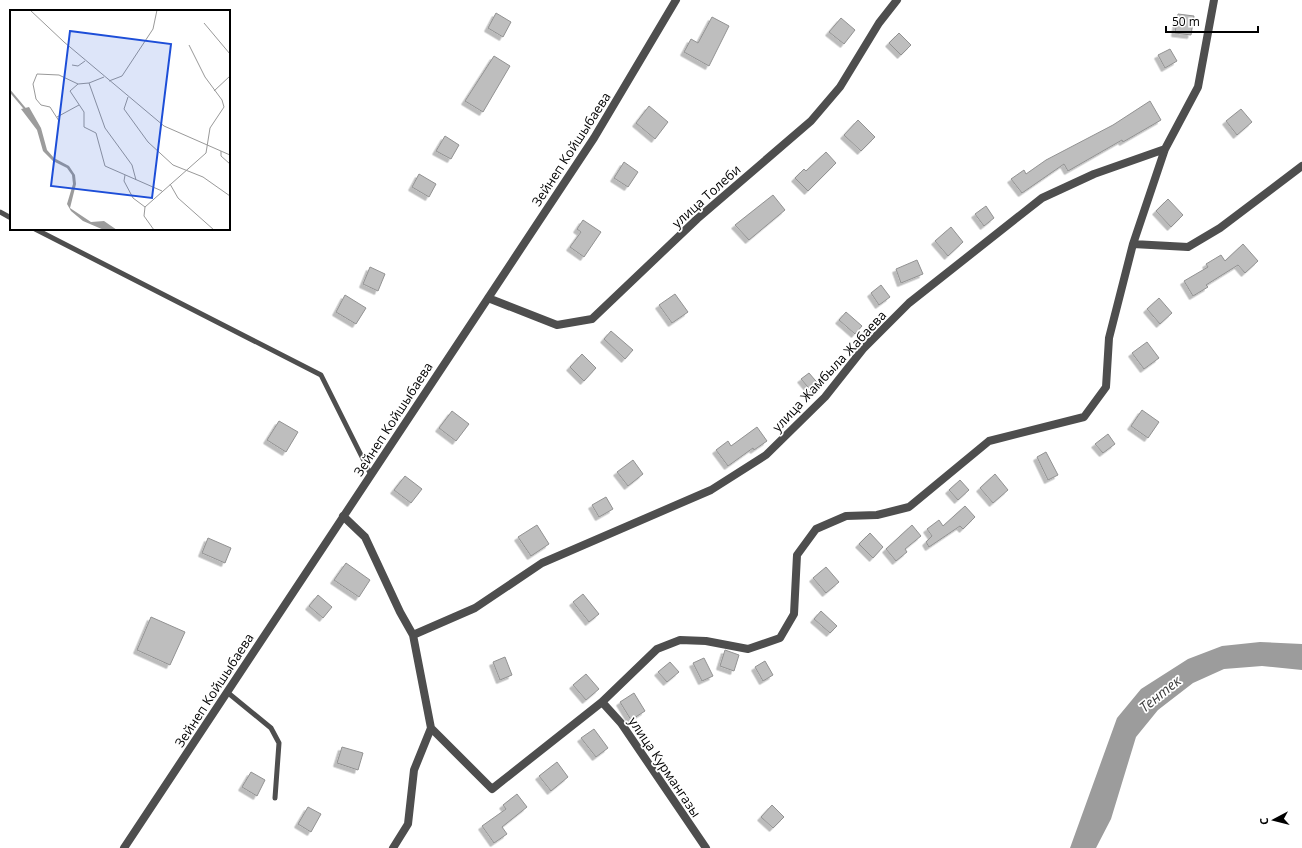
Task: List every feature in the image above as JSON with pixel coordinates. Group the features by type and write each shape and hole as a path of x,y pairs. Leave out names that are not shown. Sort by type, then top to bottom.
{"street":[{"name":"Зейнеп Койшыбаева","path":"124,848 594,138 676,0"},
{"name":"улица Толеби","path":"488,298 557,325 592,319 697,219 810,121 840,87 879,24 897,0"},
{"path":"431,728 492,790 602,702 657,649 680,640 706,641 748,649 780,638 794,614 796,555 816,529 846,516 877,515 908,507 989,441 1084,417 1106,388 1109,338 1133,244 1165,149 1198,87 1214,0"},
{"name":"улица Жамбыла Жабаева","path":"413,634 474,608 542,563 711,490 766,455 825,397 863,349 909,302 1042,198 1094,174 1165,149"},
{"path":"1133,244 1188,247 1220,228 1302,166"},
{"path":"343,516 365,537 400,612 413,634 431,728 414,770 408,824 393,848"},
{"name":"улица Курмангазы","path":"602,702 621,723 706,848"}],"lane":[{"path":"0,212 10,217"},
{"path":"36,230 322,375 371,475"},
{"path":"227,692 271,728 279,743 275,798"}],"water":[{"name":"Тентек","path":"1260,642 1302,644 1302,670 1262,666 1224,669 1193,683 1158,710 1136,737 1111,819 1096,848 1070,848 1117,718 1141,689 1188,659 1222,646"}],"building":[{"path":"496,13 511,22 503,37 488,28"},
{"path":"1178,14 1194,16 1191,35 1175,33"},
{"path":"712,17 729,26 709,66 684,52 691,39 698,43"},
{"path":"841,18 855,30 844,44 829,32"},
{"path":"899,33 911,45 901,55 889,43"},
{"path":"1170,49 1177,61 1165,68 1158,55"},
{"path":"494,56 510,66 483,112 465,101"},
{"path":"1150,101 1161,120 1123,142 1122,140 1068,171 1064,164 1022,193 1011,179 1024,170 1026,174 1046,160 1113,125"},
{"path":"649,106 668,122 655,139 636,123"},
{"path":"1241,109 1252,122 1237,135 1226,121"},
{"path":"858,120 875,137 861,151 844,135"},
{"path":"445,136 459,145 451,159 436,151"},
{"path":"826,152 836,163 808,191 795,178 804,169 806,171"},
{"path":"624,162 638,172 628,187 614,178"},
{"path":"419,174 436,184 429,197 412,187"},
{"path":"773,195 785,210 749,240 735,225"},
{"path":"1168,199 1183,215 1171,227 1156,211"},
{"path":"986,206 994,218 984,226 975,214"},
{"path":"583,220 601,232 584,257 570,247 581,232 577,229"},
{"path":"951,227 963,242 948,256 935,241"},
{"path":"1243,244 1258,261 1245,273 1238,265 1206,285 1208,287 1193,296 1184,281 1208,267 1206,264 1221,255 1225,261"},
{"path":"917,260 923,274 901,283 896,269"},
{"path":"370,267 385,274 378,291 363,284"},
{"path":"881,285 890,297 879,305 871,293"},
{"path":"675,294 688,312 672,323 659,305"},
{"path":"345,295 366,308 356,324 336,312"},
{"path":"1159,298 1172,313 1160,324 1147,309"},
{"path":"846,312 862,326 855,334 839,320"},
{"path":"611,331 633,350 625,359 604,339"},
{"path":"1147,342 1159,358 1144,369 1132,353"},
{"path":"582,354 596,368 584,381 570,367"},
{"path":"809,373 821,387 813,393 801,379"},
{"path":"1142,410 1159,422 1148,438 1131,426"},
{"path":"452,411 469,424 456,441 439,428"},
{"path":"279,421 298,432 286,452 267,440"},
{"path":"757,427 767,441 754,450 753,448 728,466 716,450 728,441 731,446"},
{"path":"1108,434 1115,444 1103,453 1095,444"},
{"path":"1046,452 1058,475 1048,480 1037,457"},
{"path":"633,460 643,474 628,486 617,472"},
{"path":"995,474 1008,490 993,503 980,488"},
{"path":"405,476 422,489 411,503 394,490"},
{"path":"960,480 969,490 958,500 949,490"},
{"path":"606,497 613,509 599,517 592,505"},
{"path":"965,506 975,517 963,529 960,526 929,547 926,542 932,536 927,529 939,520 943,526"},
{"path":"537,525 549,544 531,556 518,537"},
{"path":"912,525 921,536 905,549 907,552 896,561 886,549"},
{"path":"870,533 883,547 873,558 859,544"},
{"path":"208,538 231,548 225,563 202,553"},
{"path":"346,563 370,580 359,597 334,580"},
{"path":"826,567 839,582 826,593 813,578"},
{"path":"583,594 599,614 589,622 573,602"},
{"path":"318,595 332,607 323,618 309,606"},
{"path":"821,611 837,626 830,633 814,619"},
{"path":"151,617 185,632 170,665 137,650"},
{"path":"725,650 739,655 734,671 720,666"},
{"path":"505,657 512,675 500,680 493,662"},
{"path":"704,658 713,676 702,681 693,663"},
{"path":"765,661 773,675 763,681 755,667"},
{"path":"670,662 679,672 667,682 658,672"},
{"path":"586,674 599,689 586,700 573,685"},
{"path":"634,693 645,711 631,720 620,702"},
{"path":"594,729 608,748 596,757 581,738"},
{"path":"342,747 363,753 358,770 337,763"},
{"path":"557,762 568,777 551,791 539,776"},
{"path":"251,772 265,780 257,796 242,787"},
{"path":"517,794 527,807 502,827 507,834 494,843 482,826 506,809 503,805"},
{"path":"772,805 784,817 773,828 761,817"},
{"path":"308,807 321,814 311,832 298,824"}]}
